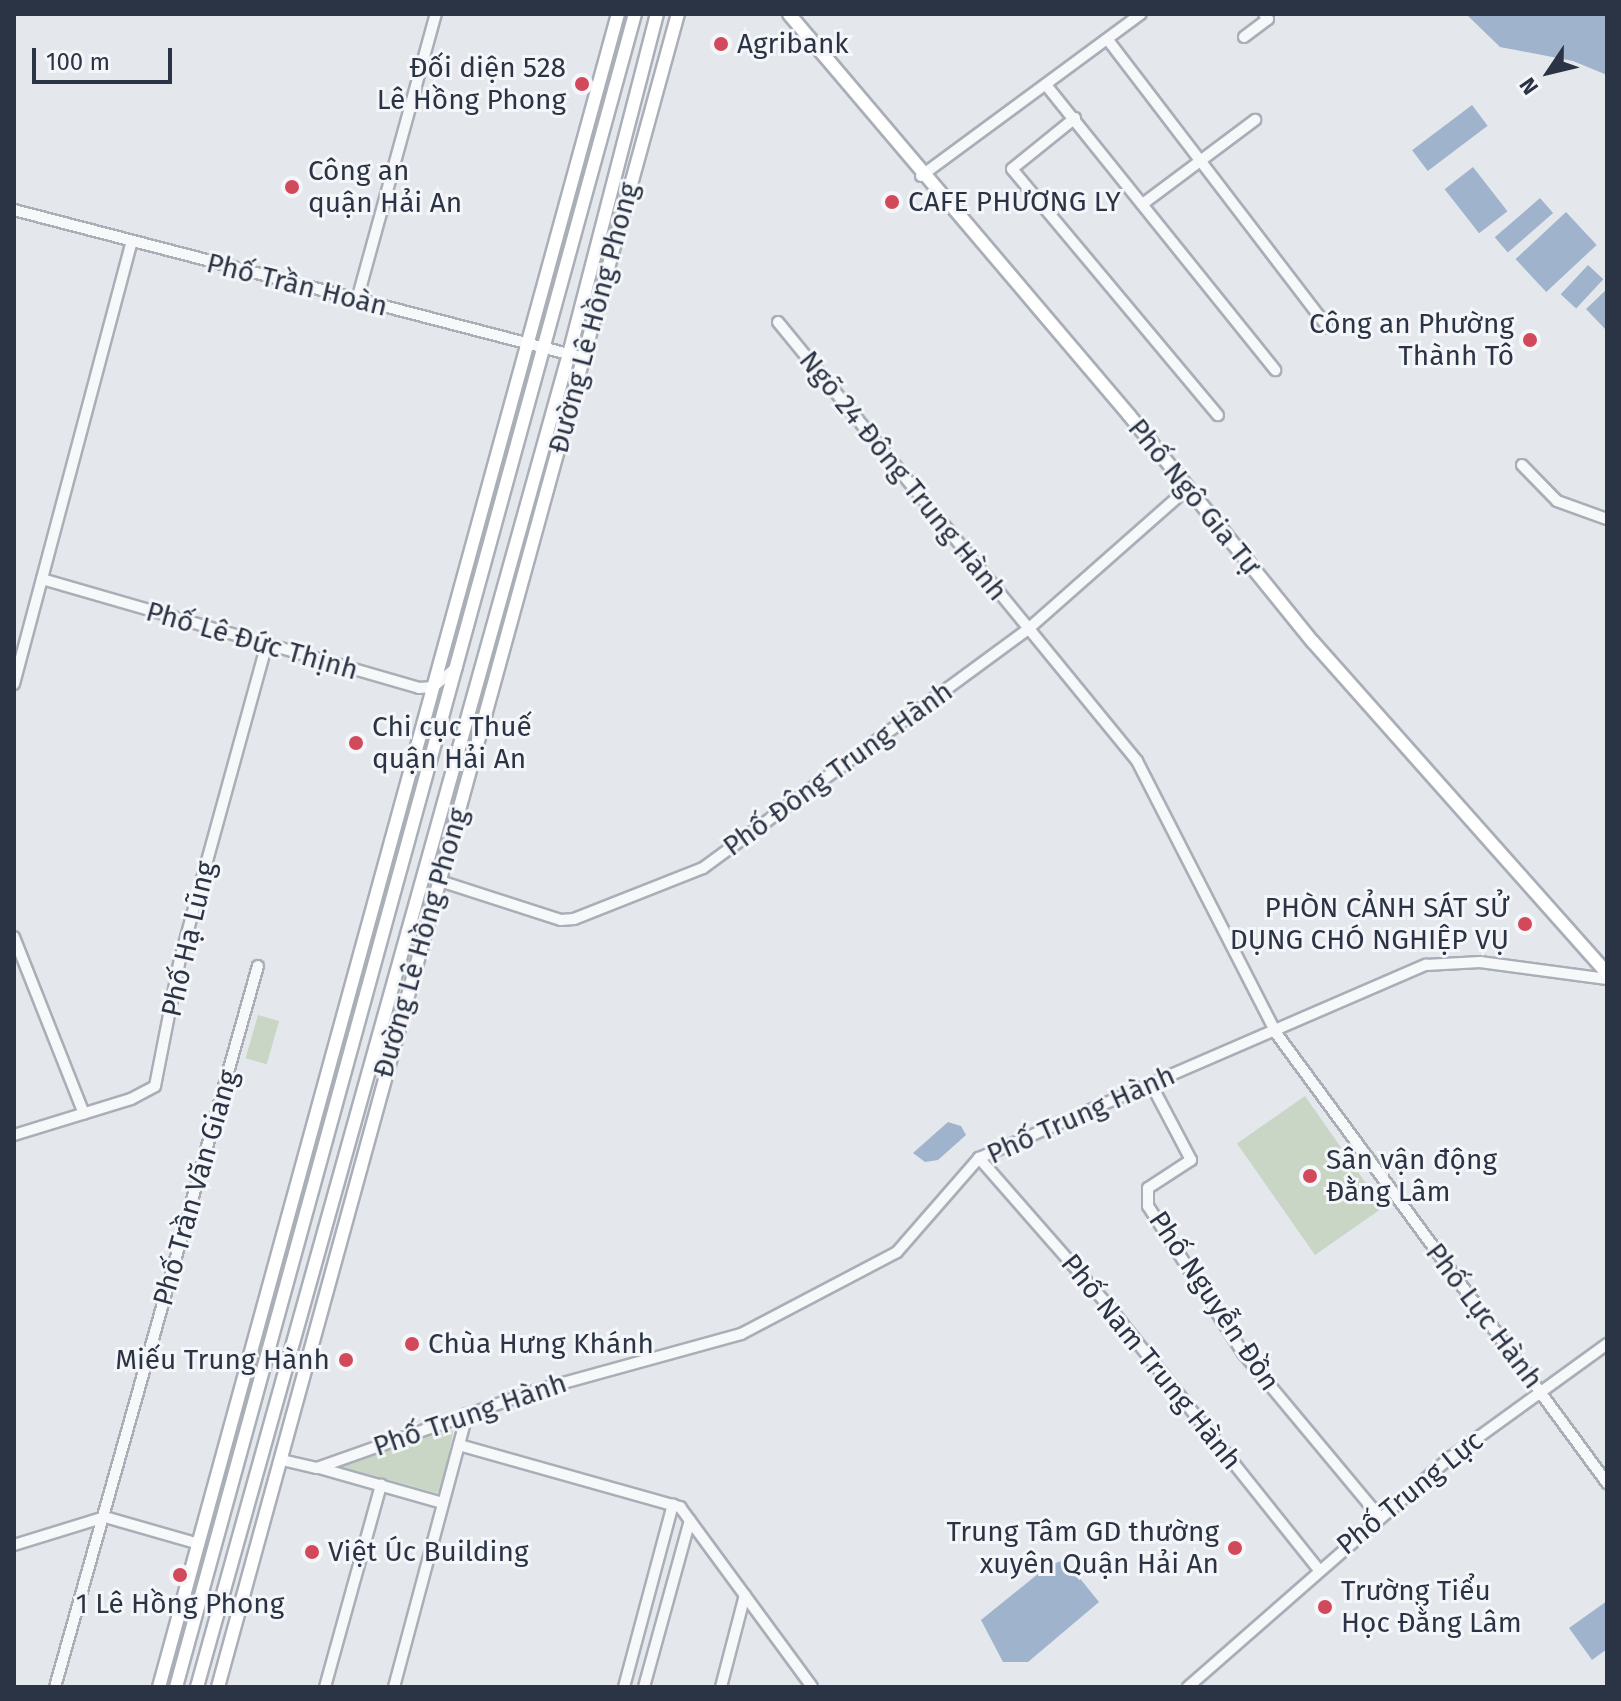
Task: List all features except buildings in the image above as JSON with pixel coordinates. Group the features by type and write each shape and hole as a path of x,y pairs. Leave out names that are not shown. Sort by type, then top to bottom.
{"main road":[{"name":"Đường Lê Hồng Phong","path":"159,1687 618,14"},
{"name":"Đường Lê Hồng Phong","path":"176,1687 371,987 635,14"},
{"name":"Đường Lê Hồng Phong","path":"218,1687 282,1460 404,999 440,881 575,356 657,14"},
{"name":"Đường Lê Hồng Phong","path":"197,1687 387,993 678,14"},
{"name":"Phố Ngô Gia Tự","path":"789,14 921,176 1129,415 1186,490 1431,779 1607,976"},
{"path":"353,981 404,999"},
{"path":"256,1333 273,1337"},
{"path":"291,1344 310,1349"}],"street":[{"path":"357,300 436,14"},
{"path":"921,176 1141,14"},
{"path":"1244,37 1268,19 1264,14"},
{"path":"1108,40 1328,328"},
{"path":"1046,85 1144,203 1275,370"},
{"path":"1075,118 1012,169 1218,415"},
{"path":"1144,203 1255,120"},
{"name":"Phố Trần Hoàn","path":"14,210 575,356"},
{"path":"14,684 132,242"},
{"name":"Ngõ 24 Đông Trung Hành","path":"778,322 1137,761 1276,1033"},
{"path":"1522,465 1557,501 1607,519"},
{"name":"Phố Đông Trung Hành","path":"440,881 561,920 574,919 703,868 1027,630 1186,490"},
{"name":"Phố Lê Đức Thịnh","path":"42,579 266,647 419,688 433,687"},
{"name":"Phố Hạ Lũng","path":"14,1135 146,1094 159,1078 180,959 266,647"},
{"path":"433,687 457,667"},
{"path":"14,937 84,1114"},
{"name":"Phố Trung Hành","path":"317,1468 467,1414 741,1334 897,1252 979,1158 1276,1033 1426,965 1480,962 1607,976"},
{"name":"Phố Trần Văn Giang","path":"55,1687 258,966"},
{"name":"Phố Lực Hành","path":"1276,1033 1607,1483"},
{"name":"Phố Nguyễn Đồn","path":"1151,1084 1191,1160 1148,1188 1148,1206 1243,1353 1379,1516"},
{"name":"Phố Nam Trung Hành","path":"979,1158 1105,1302 1318,1569"},
{"name":"Phố Trung Lực","path":"1188,1687 1379,1516 1607,1344"},
{"path":"394,1687 467,1414"},
{"path":"459,1445 673,1504 690,1520 812,1687"},
{"path":"282,1460 443,1503"},
{"path":"325,1687 381,1485"},
{"path":"624,1687 673,1504"},
{"path":"14,1545 105,1517 199,1544"},
{"path":"644,1687 690,1520"},
{"path":"721,1687 745,1595"}],"green space":[{"path":"258,1015 279,1021 267,1064 246,1058"},
{"name":"Sân vận động Đằng Lâm","path":"1305,1096 1383,1207 1315,1255 1237,1144"},
{"path":"447,1424 453,1432 442,1490 437,1493 338,1466"}],"water":[{"path":"1466,14 1607,14 1607,75 1573,61 1500,47"},
{"path":"1472,105 1488,126 1428,171 1412,150"},
{"path":"1473,167 1507,211 1479,233 1445,189"},
{"path":"1540,198 1553,213 1508,252 1495,237"},
{"path":"1566,212 1597,245 1546,292 1516,259"},
{"path":"1588,265 1603,279 1576,309 1561,294"},
{"path":"1607,289 1607,331 1586,309"},
{"path":"948,1122 961,1126 966,1135 938,1160 925,1162 913,1153"},
{"path":"1065,1560 1099,1602 1028,1662 1003,1662 981,1620 1049,1565"},
{"path":"1607,1601 1607,1649 1592,1660 1569,1628"}],"place":[{"name":"Agribank","path":"721,44"},
{"name":"Đối diện 528 Lê Hồng Phong","path":"582,84"},
{"name":"Công an quận Hải An","path":"292,187"},
{"name":"CAFE PHƯƠNG LY","path":"892,202"},
{"name":"Công an Phường Thành Tô","path":"1530,340"},
{"name":"Chi cục Thuế quận Hải An","path":"356,743"},
{"name":"PHÒN CẢNH SÁT SỬ DỤNG CHÓ NGHIỆP VỤ","path":"1525,924"},
{"name":"Sân vận động Đằng Lâm","path":"1310,1176"},
{"name":"Chùa Hưng Khánh","path":"412,1344"},
{"name":"Miếu Trung Hành","path":"346,1360"},
{"name":"Trung Tâm GD thường xuyên Quận Hải An","path":"1235,1548"},
{"name":"Việt Úc Building","path":"312,1552"},
{"name":"1 Lê Hồng Phong","path":"180,1575"},
{"name":"Trường Tiểu Học Đằng Lâm","path":"1325,1607"}]}
